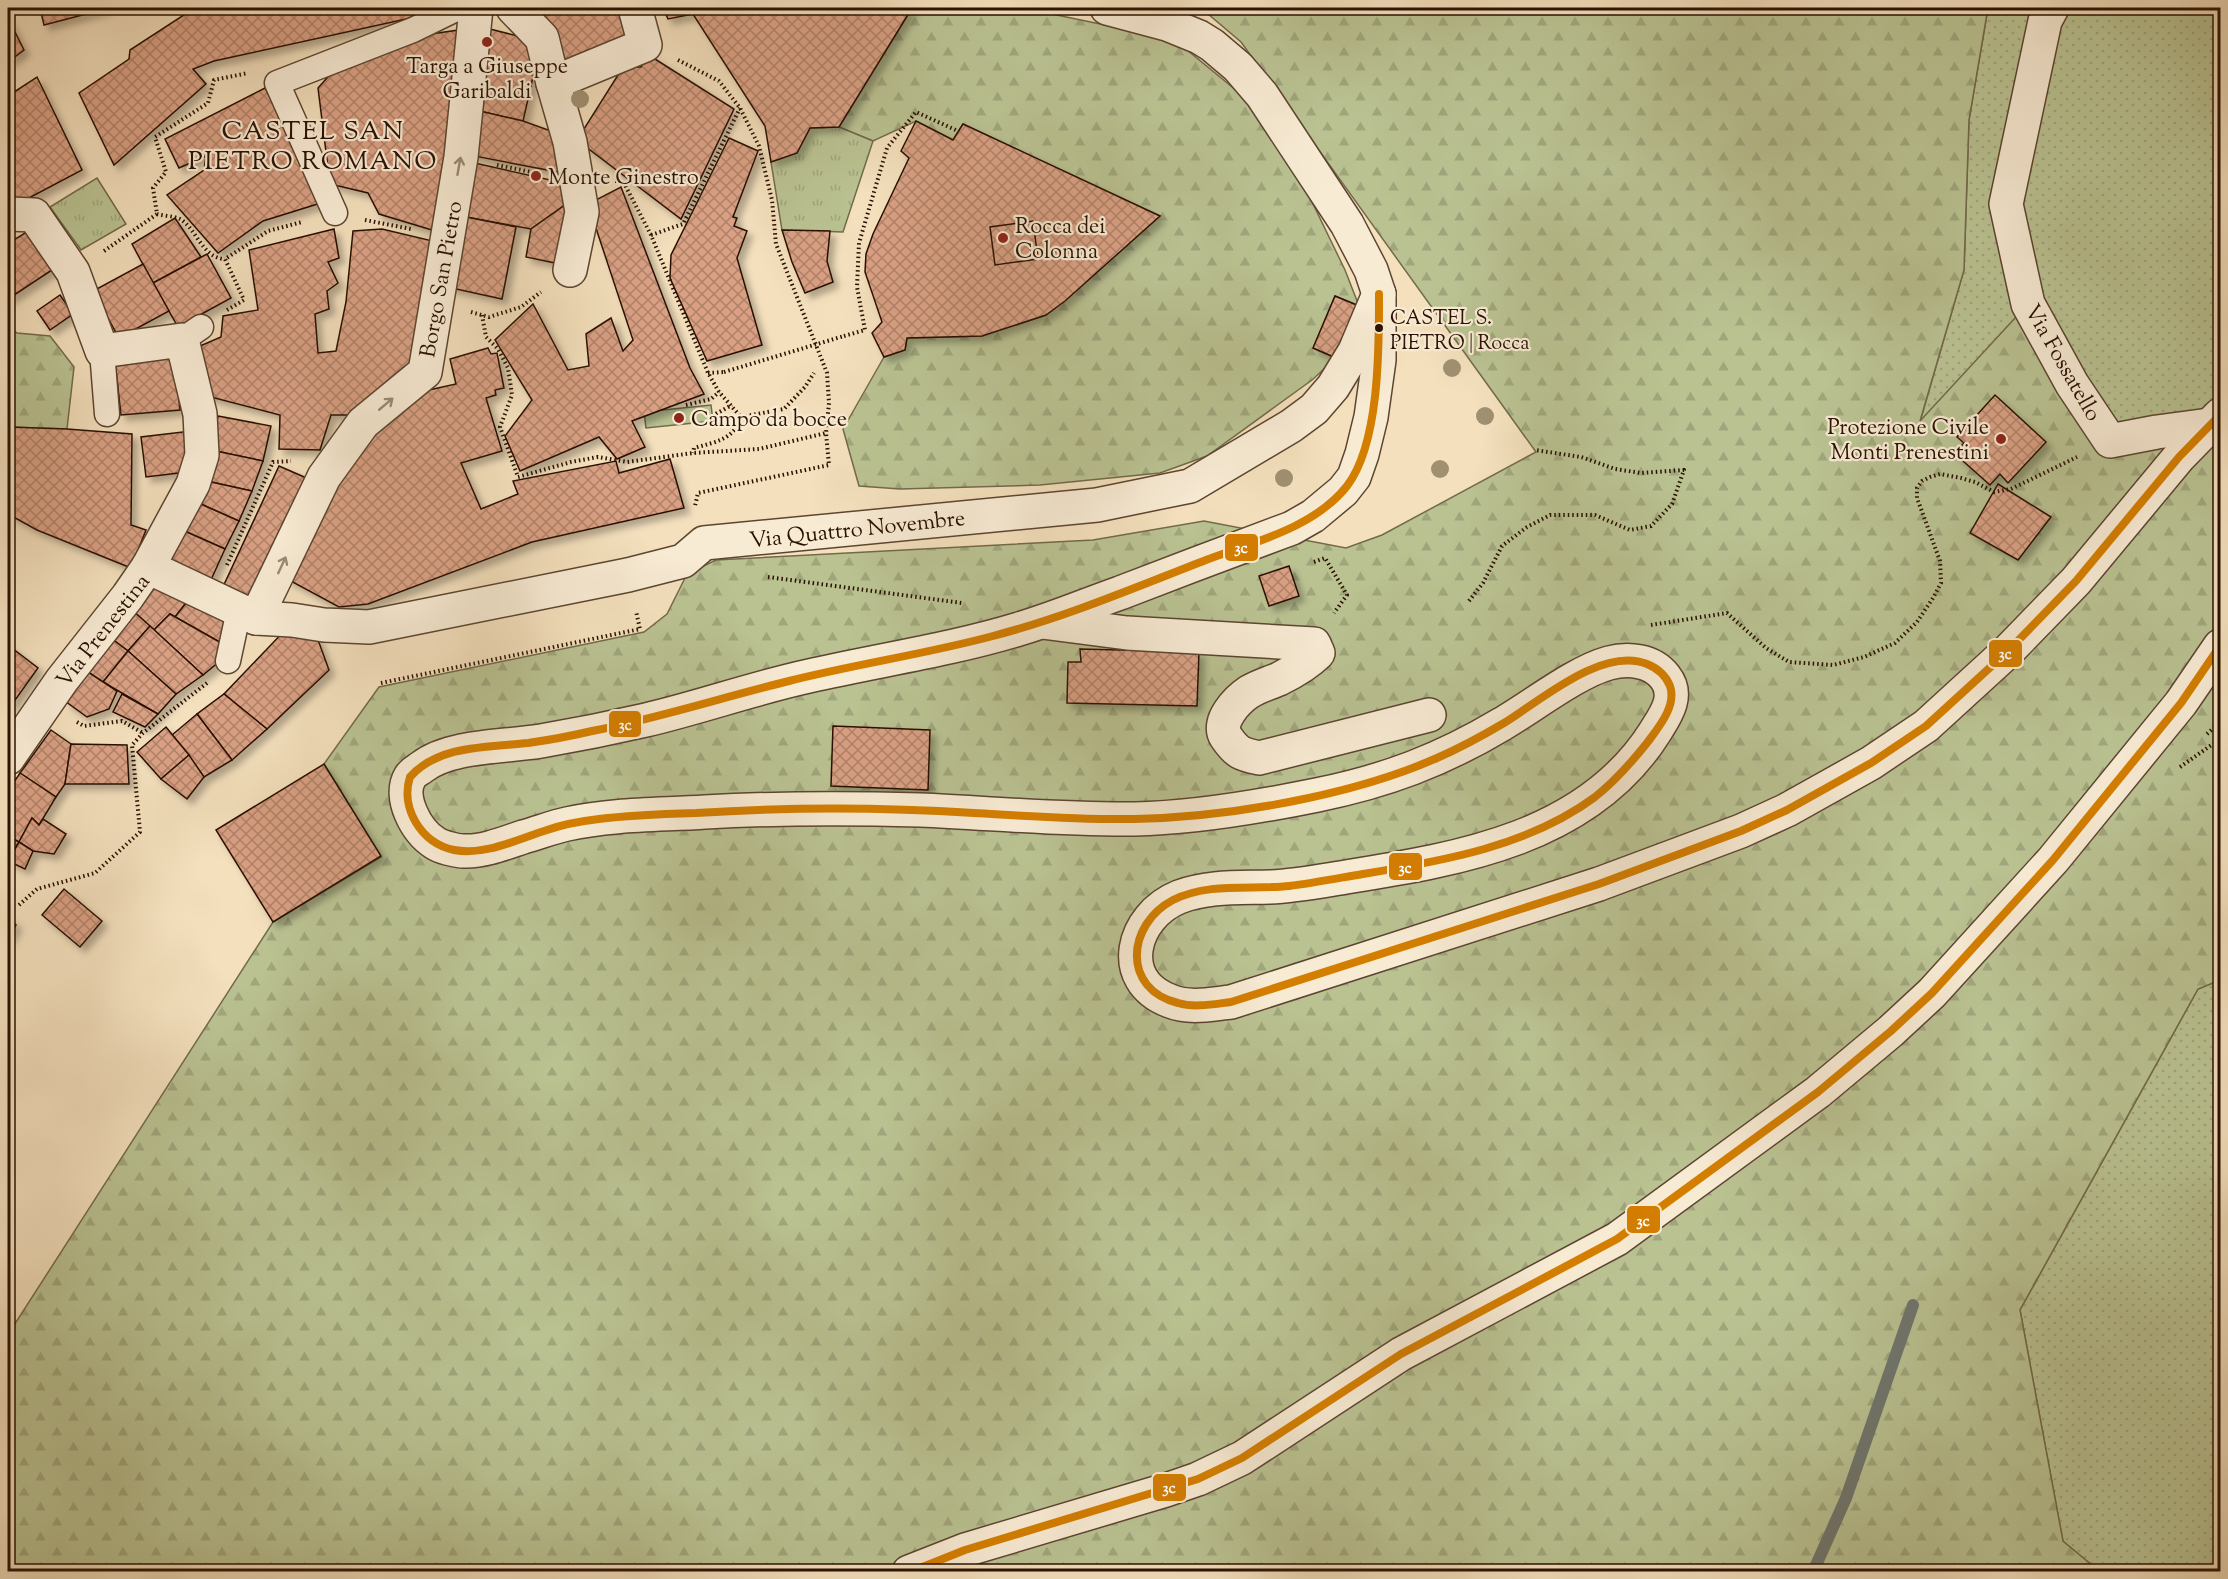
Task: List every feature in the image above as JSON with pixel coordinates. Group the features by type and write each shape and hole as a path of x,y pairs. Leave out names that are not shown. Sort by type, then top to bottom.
{"street":[{"path":"513,8 542,38 579,182 582,212 570,270"},
{"path":"553,83 645,45 635,8"},
{"path":"1107,8 1167,24 1199,38 1212,45 1238,67 1262,95 1347,224 1371,270 1379,294 1378,360 1371,417 1354,477 1343,491 1313,516 1292,528 1042,622 948,648 810,675 650,719 540,741 467,751 430,760 410,777 405,800 418,827 437,845 461,851 481,849 567,824 612,818 759,809 895,810 1090,818 1152,818 1216,812 1353,788 1402,773 1446,755 1496,728 1581,675 1604,664 1626,660 1635,661 1656,669 1666,678 1671,689 1671,702 1661,723 1623,775 1597,797 1560,819 1512,841 1443,860 1306,883 1203,890 1177,898 1156,910 1145,926 1136,953 1137,971 1147,985 1170,1001 1200,1005 1231,1002 1599,884 1741,831 1787,810 1871,763 1926,726 2007,652 2076,581 2159,480 2215,420"},
{"name":"Via Fossatello","path":"2052,8 2045,21 2006,204 2028,304 2072,384 2110,441 2215,420"},
{"name":"Borgo San Pietro","path":"236,609 363,423 424,372 461,157 470,15"},
{"path":"8,214 34,215 73,272 102,351 192,333 202,455 193,484 147,567"},
{"name":"Via Quattro Novembre","path":"236,609 324,625 369,627 628,575 683,561 704,543 1097,505 1190,486 1291,426 1314,409 1333,387 1355,351 1379,294"},
{"name":"Via Prenestina","path":"8,758 147,567 236,609"},
{"path":"1042,622 1127,633 1314,644 1318,653 1309,662 1249,692 1223,721 1224,734 1239,753 1259,758 1429,715"},
{"path":"916,1569 965,1550 1198,1479 1242,1458 1401,1354 1617,1239 1818,1092 1891,1031 1932,993 2068,842 2181,703 2220,646"}],"lane":[{"path":"335,213 277,83 413,30 470,15"},
{"path":"102,351 107,414"},
{"path":"228,661 236,609"}],"path":[{"path":"645,45 719,81 740,108 759,146 772,200 776,244 810,325 827,373 829,403 826,433 829,465 698,493 683,561"},
{"path":"157,214 153,188 166,172 155,137 207,103 214,80 260,70 277,83"},
{"path":"651,235 683,224 740,108"},
{"path":"708,374 724,372 866,330 857,287 859,243 887,148 916,111 958,131"},
{"path":"461,157 579,182 623,181 651,235 708,374 719,392 741,417"},
{"path":"73,272 157,214 180,220 205,248 217,258 225,259 268,231 335,213 447,237"},
{"path":"192,333 244,300 225,259"},
{"path":"436,302 489,317 521,307"},
{"path":"482,315 486,337 498,349 508,368 512,395 500,427 518,477 598,457 627,462 693,453 759,449 826,433"},
{"path":"741,417 784,409 805,387 814,373"},
{"path":"686,405 711,399 719,392"},
{"path":"712,416 732,405"},
{"path":"693,453 694,448 724,440 738,426 741,417"},
{"path":"1727,613 1766,648 1789,662 1833,664 1864,657 1895,643 1917,622 1941,583 1940,561 1917,498 1917,488 1922,481 1940,474 1975,482 1994,492 2011,489 2110,441"},
{"path":"1469,601 1483,583 1502,546 1527,527 1550,514 1595,515 1630,530 1651,526 1672,504 1684,470 1641,473 1615,469 1581,457 1535,450"},
{"path":"236,609 273,462"},
{"path":"1311,563 1325,558 1347,595 1314,644"},
{"path":"381,683 640,629 628,575"},
{"path":"762,576 972,604"},
{"path":"19,905 37,889 95,873 140,832 132,745 143,733 211,681"},
{"path":"44,706 84,726 122,722 143,733"}],"green space":[{"path":"912,8 1023,8 1158,36 1187,50 1243,96 1298,173 1345,270 1359,306 1335,296 1313,348 1336,358 1312,380 1207,456 1160,473 1040,485 900,489 859,486 843,429 884,357 905,350 907,338 982,336 1046,315 1160,216 963,124 953,140 916,121 873,141 839,127"},
{"path":"1201,8 1988,8 1969,120 1964,270 1920,421 2028,304 2110,441 2220,417 2220,980 2198,989 2020,1310 2063,1541 2099,1571 8,1571 8,1332 273,922 381,857 324,764 379,687 644,632 667,614 687,574 716,560 1093,540 1204,521 1346,548 1382,535 1536,452 1241,42"},
{"path":"1988,8 2220,8 2220,415 2209,425 1920,422 1964,270 1969,120"},
{"path":"839,127 873,141 843,232 782,230 771,162 797,153 810,128"},
{"path":"97,178 126,224 81,250 50,207"},
{"path":"8,325 17,333 50,336 74,367 67,429 8,427"},
{"name":"Campo da bocce","path":"711,405 713,421 646,428 644,412"},
{"path":"2220,980 2220,1571 2099,1571 2063,1542 2020,1310 2198,989"}],"building":[{"path":"40,8 109,8 44,25"},
{"path":"190,8 417,8 420,16 214,61 193,69 206,84 114,165 79,93 129,59 130,50 187,13"},
{"path":"536,8 618,8 629,41 556,63 545,42"},
{"path":"663,8 912,8 839,127 810,128 797,153 771,162 765,126 693,14 668,19"},
{"path":"8,18 24,50 8,62"},
{"path":"466,29 442,233 379,214 368,193 330,184 318,88 335,69 417,36"},
{"path":"490,29 541,42 523,121 471,109"},
{"path":"647,54 734,109 681,219 577,140 623,67 641,67"},
{"path":"37,77 82,170 27,199 8,201 8,96"},
{"path":"265,88 324,202 263,221 218,253 167,195 204,170 206,156 179,168 165,139"},
{"path":"471,109 523,121 562,135 558,172 469,155"},
{"name":"Rocca dei Colonna","path":"916,121 953,140 963,124 1160,216 1065,301 1046,315 982,336 907,338 905,350 884,357 872,333 882,322 865,272 866,254 909,158 901,151"},
{"path":"729,138 758,151 733,217 737,218 734,226 747,231 737,258 762,345 707,361 670,278 671,255"},
{"path":"470,162 564,183 565,205 531,229 461,216"},
{"path":"621,187 690,368 704,394 632,421 645,447 617,459 599,437 520,471 505,436 532,400 495,340 533,304 568,370 589,366 586,334 611,318 623,351 633,340 588,204"},
{"path":"565,205 572,211 560,264 526,257 531,229"},
{"path":"461,216 516,227 502,299 447,287"},
{"path":"175,218 201,257 153,283 132,244"},
{"path":"1033,221 1038,259 995,265 990,227"},
{"path":"33,228 58,266 8,299 8,230 14,240"},
{"path":"334,229 339,258 328,262 338,283 327,291 329,309 315,314 318,353 336,351 346,302 353,231 382,229 441,243 419,363 363,415 331,415 320,450 279,449 280,415 203,395 200,346 221,337 223,316 258,310 249,250"},
{"path":"782,230 830,231 827,261 833,282 805,293"},
{"path":"207,254 231,298 178,327 153,283"},
{"path":"143,264 169,311 119,338 93,291"},
{"path":"60,295 73,314 50,330 37,311"},
{"path":"1335,296 1359,306 1336,358 1313,348"},
{"path":"488,348 491,354 497,353 504,388 495,390 496,395 486,398 502,451 461,463 481,509 518,494 513,481 616,461 619,473 670,459 684,508 532,542 368,604 339,607 287,579 300,547 367,438 429,390 456,384 450,359"},
{"path":"174,355 180,410 121,415 115,361"},
{"name":"Protezione Civile Monti Prenestini","path":"1995,395 2046,442 2008,483 2000,474 1990,485 1954,453 1964,443 1957,437"},
{"path":"218,416 271,426 263,461 211,450"},
{"path":"8,427 132,434 131,525 146,530 131,568 37,530 8,514"},
{"path":"191,431 195,471 146,477 141,437"},
{"path":"211,450 263,461 252,491 202,480"},
{"path":"279,466 311,480 253,604 222,589"},
{"path":"202,480 252,491 239,521 194,501"},
{"name":"Protezione Civile Monti Prenestini","path":"1998,484 2051,517 2018,560 1970,533"},
{"path":"194,501 239,521 225,549 180,529"},
{"path":"180,529 225,549 210,582 165,562"},
{"path":"1289,566 1299,596 1269,606 1259,576"},
{"path":"155,581 190,598 175,617 170,614 154,630 132,610"},
{"path":"190,598 231,616 223,644 175,617"},
{"path":"132,610 150,626 128,651 112,639"},
{"path":"170,614 223,644 221,660 203,675 154,630"},
{"path":"150,626 203,675 176,694 128,651"},
{"path":"288,627 317,637 329,670 267,729 224,694"},
{"path":"112,639 128,651 103,682 88,672"},
{"path":"8,645 38,668 8,710"},
{"path":"1080,649 1199,652 1197,706 1067,703 1068,662 1081,662"},
{"path":"128,651 176,694 158,714 103,682"},
{"path":"88,672 117,691 109,709 87,717 65,701"},
{"path":"122,694 158,714 145,727 113,712"},
{"path":"224,694 267,729 232,760 197,714"},
{"path":"197,714 232,760 204,777 172,735"},
{"path":"833,726 930,730 928,790 831,786"},
{"path":"166,727 189,755 161,779 137,752"},
{"path":"51,730 71,744 65,784 56,797 20,773"},
{"path":"71,744 127,745 129,784 65,784"},
{"path":"189,755 204,777 187,799 161,779"},
{"path":"324,764 381,856 273,922 216,830"},
{"path":"20,773 56,797 39,825 32,818 19,842 8,836 8,791"},
{"path":"32,818 39,825 43,819 66,834 54,854 33,851 19,842"},
{"path":"8,836 19,842 8,859"},
{"path":"19,842 33,851 25,869 8,861"},
{"path":"64,889 102,921 80,947 42,915"},
{"path":"8,917 16,925 8,940"}],"waterway":[{"path":"1813,1572 1846,1498 1913,1305"}],"transit line":[{"name":"3c","path":"1379,294 1378,366 1372,420 1366,445 1358,468 1347,486 1318,513 1301,523 1263,540 1101,601 993,636 814,675 617,726 544,741 481,747 449,753 435,759 410,777 408,800 416,822 423,832 442,846 454,850 478,851 573,823 647,815 835,808 1094,819 1209,814 1289,802 1367,783 1403,771 1471,742 1572,678 1611,663 1629,660 1647,664 1658,670 1666,679 1671,694 1669,709 1661,724 1629,765 1595,797 1542,828 1484,849 1424,863 1289,886 1216,889 1187,894 1173,900 1158,911 1146,924 1139,939 1137,955 1139,971 1147,984 1160,996 1178,1003 1205,1005 1231,1002 1599,884 1741,831 1787,810 1871,763 1926,726 2007,652 2076,581 2179,457 2220,415"},
{"name":"3c","path":"910,1572 965,1550 1198,1479 1242,1458 1401,1354 1617,1239 1818,1092 1891,1031 1932,993 2053,860 2181,703 2220,646"}],"place":[{"name":"Targa a Giuseppe Garibaldi","path":"487,42"},
{"name":"Monte Ginestro","path":"536,176"},
{"name":"Rocca dei Colonna","path":"1003,238"},
{"name":"CASTEL S. PIETRO | Rocca","path":"1379,328"},
{"name":"Campo da bocce","path":"679,418"},
{"name":"Protezione Civile Monti Prenestini","path":"2001,439"}],"district":[{"name":"CASTEL SAN PIETRO ROMANO","path":"313,145"}]}
